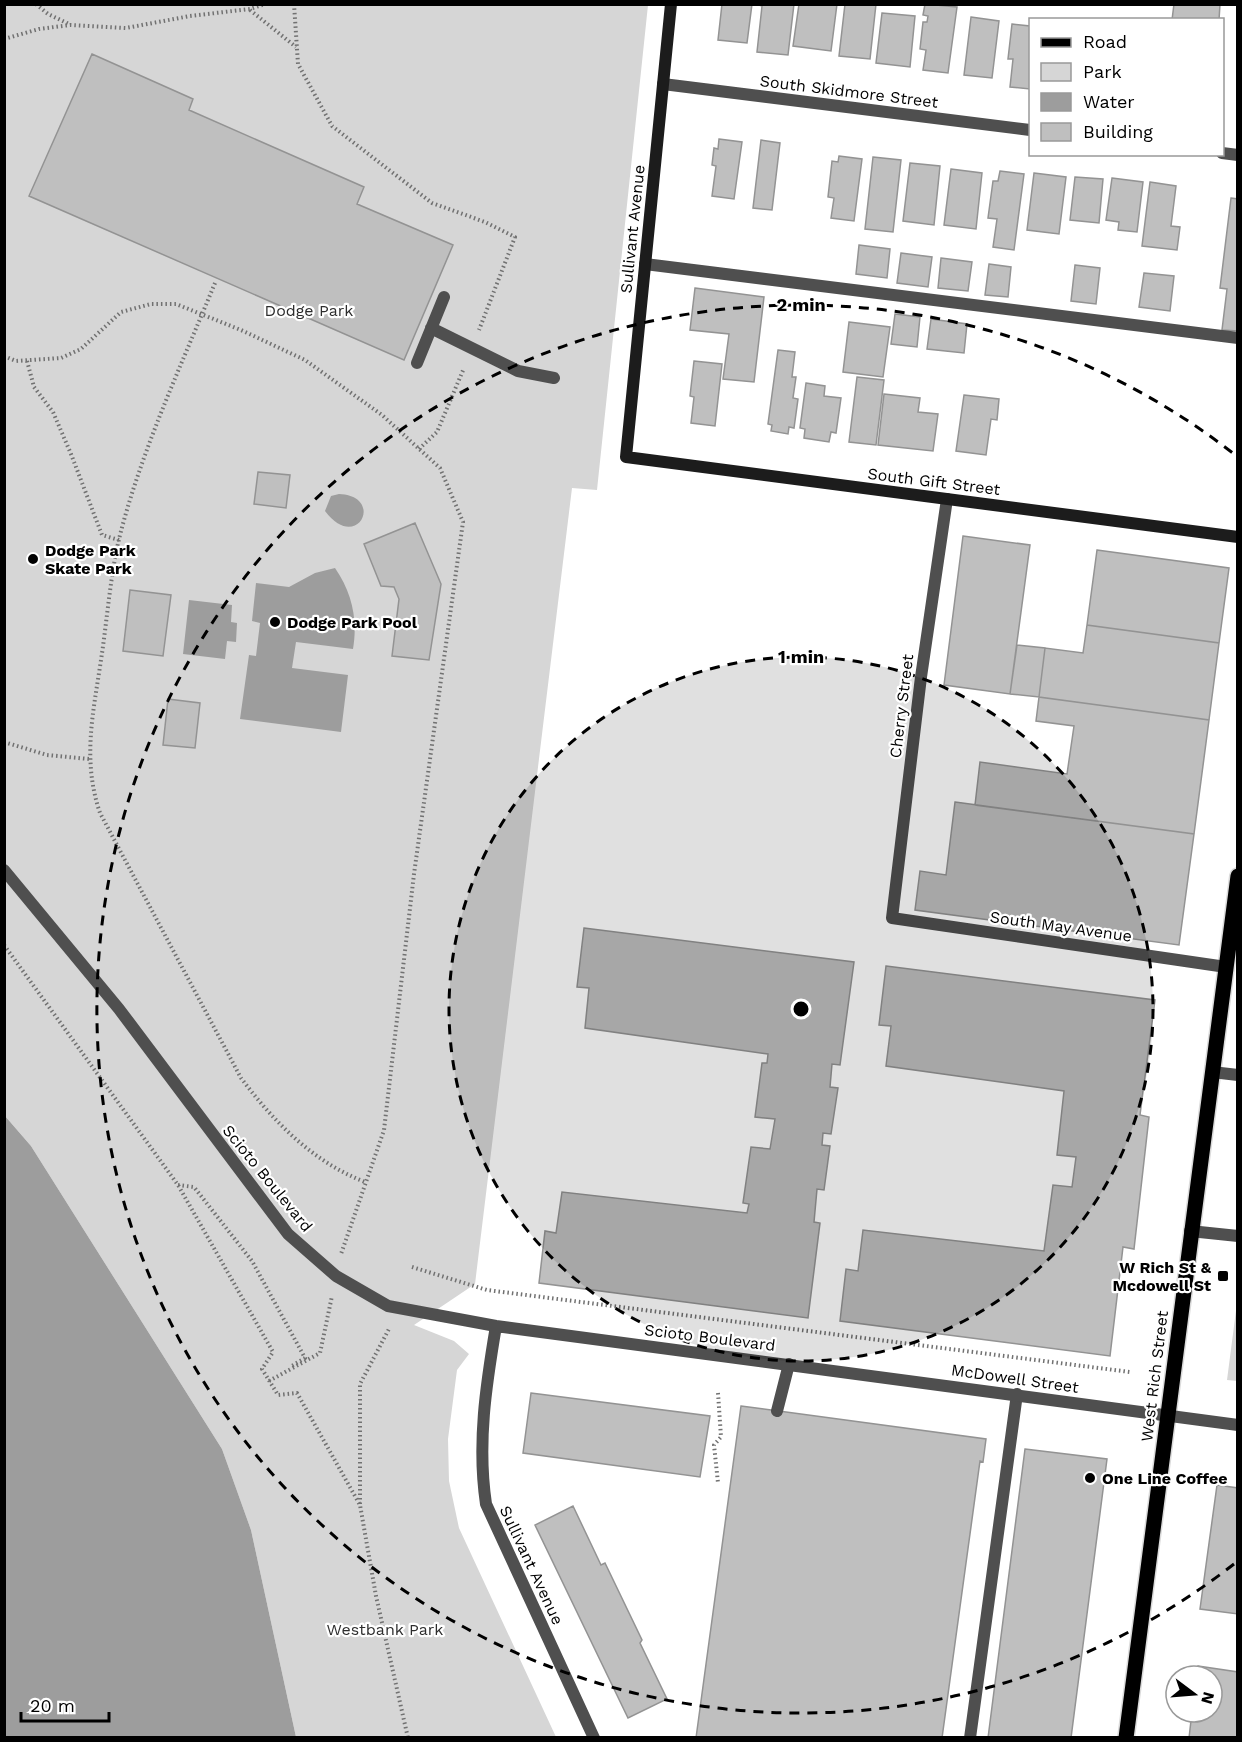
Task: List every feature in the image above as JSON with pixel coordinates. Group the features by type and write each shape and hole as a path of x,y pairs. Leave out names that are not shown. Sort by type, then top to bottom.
{"main road":[{"name":"West Rich Street","path":"1126,1737 1190,1231 1238,876"}],"street":[{"name":"Sullivant Avenue","path":"626,457 671,4"},
{"name":"South Skidmore Street","path":"663,84 1029,130"},
{"path":"645,264 1238,338"},
{"path":"417,363 444,297"},
{"path":"431,328 518,371 554,378"},
{"name":"South Gift Street","path":"626,457 1238,537"},
{"name":"Cherry Street","path":"892,918 920,689 947,499"},
{"name":"Scioto Boulevard","path":"4,870 119,1009 288,1234 336,1276 388,1306 400,1309 496,1326 789,1364"},
{"name":"South May Avenue","path":"892,918 1226,967"},
{"path":"1212,1072 1238,1075"},
{"path":"1190,1231 1238,1236"},
{"name":"Sullivant Avenue","path":"496,1326 482,1429 481,1468 486,1504 594,1737"},
{"path":"777,1411 789,1364"},
{"name":"McDowell Street","path":"789,1364 1238,1425"},
{"path":"970,1737 1017,1394"}],"path":[{"path":"36,4 48,14 70,25"},
{"path":"4,39 39,29 70,25 126,28 190,16 250,9 265,4"},
{"path":"294,4 298,64 332,126 432,203 485,222 515,237 438,432 419,449"},
{"path":"250,9 297,48"},
{"path":"216,283 136,484 119,540 89,759 99,813 242,1078 262,1107 307,1149 342,1173 365,1182"},
{"path":"4,356 16,362 61,358 81,349 122,312 152,304 176,304 305,360 382,415 440,468 463,522 416,862 384,1130 365,1182 336,1276 320,1353 269,1381"},
{"path":"27,361 34,387 52,412 102,535 119,540"},
{"path":"4,742 47,755 89,759"},
{"path":"4,945 178,1185 273,1352 262,1369 278,1395 297,1394 360,1505"},
{"path":"178,1185 194,1187 252,1261 305,1358 287,1369"},
{"path":"412,1267 487,1290 1130,1372"},
{"path":"400,1309 360,1384 360,1505 376,1596 408,1737"},
{"path":"718,1393 721,1437 714,1445 718,1483"}],"green space":[{"name":"Dodge Park","path":"5,5 648,5 597,490 572,488 475,1284 414,1325 454,1341 469,1354 457,1370 448,1439 449,1481 459,1528 556,1737 296,1737 251,1530 222,1449 31,1146 5,1116"},
{"path":"1237,1303 1238,1381 1227,1380"}],"water":[{"path":"339,494 353,497 361,504 364,512 362,519 356,525 347,527 337,523 325,511 331,496"},
{"path":"335,568 346,587 352,607 355,627 353,649 296,642 292,668 348,675 341,732 240,719 249,655 256,656 260,623 252,621 256,583 289,587 315,573"},
{"path":"189,600 232,605 231,622 237,623 236,642 227,641 225,659 183,654"},
{"path":"5,1116 31,1146 222,1449 251,1530 296,1737 5,1737"}],"building":[{"path":"722,4 752,4 747,43 718,40"},
{"path":"756,4 794,4 788,55 757,52 762,6"},
{"path":"799,4 837,4 831,51 793,46"},
{"path":"845,4 876,4 870,59 839,56"},
{"path":"925,4 957,7 948,73 923,70 926,50 920,49 923,22 927,22 928,16 923,15"},
{"path":"1174,4 1220,4 1219,18 1172,18"},
{"path":"882,13 915,16 910,67 876,63"},
{"path":"971,17 999,21 992,78 964,75"},
{"path":"1012,24 1029,26 1029,89 1010,87 1013,59 1008,59"},
{"path":"92,54 193,99 189,110 364,187 357,204 453,245 404,360 29,196"},
{"path":"719,139 742,142 734,199 712,196 716,166 712,165 714,148 718,149"},
{"path":"761,140 780,143 772,210 753,208"},
{"path":"839,156 862,159 854,221 831,218 834,198 828,197 832,161 838,162"},
{"path":"873,157 901,160 893,232 865,229"},
{"path":"910,163 940,166 934,225 903,221"},
{"path":"951,169 982,173 976,229 944,225"},
{"path":"1000,171 1024,174 1014,250 993,247 997,219 988,218 993,181 998,181"},
{"path":"1034,173 1066,177 1059,234 1027,230"},
{"path":"1075,177 1103,179 1099,223 1070,220"},
{"path":"1112,178 1143,182 1137,232 1118,230 1119,222 1106,220"},
{"path":"1150,182 1176,186 1171,226 1180,227 1177,250 1142,246"},
{"path":"1231,198 1238,199 1238,331 1222,330 1227,289 1220,288"},
{"path":"859,245 890,249 887,278 856,274"},
{"path":"901,253 932,257 928,287 897,283"},
{"path":"941,258 972,262 968,291 938,288"},
{"path":"989,264 1011,267 1008,297 985,295"},
{"path":"1075,265 1100,268 1096,304 1071,301"},
{"path":"1144,273 1174,276 1170,311 1139,307"},
{"path":"695,288 764,297 754,382 723,379 729,334 690,330"},
{"path":"895,314 920,317 917,347 891,344"},
{"path":"931,319 967,324 964,353 927,349"},
{"path":"849,322 890,327 883,377 843,372"},
{"path":"778,350 795,352 792,377 796,377 793,398 798,399 794,428 789,427 788,434 771,431 772,425 768,424"},
{"path":"694,361 722,364 715,426 691,423 694,397 690,396"},
{"path":"857,377 884,380 876,445 849,442"},
{"path":"806,383 825,386 824,396 841,398 836,433 831,432 829,442 804,438 805,429 800,428"},
{"path":"884,394 920,398 918,412 938,414 933,451 878,445"},
{"path":"964,395 999,399 997,420 991,419 986,455 956,451"},
{"path":"258,472 290,475 286,508 254,504"},
{"path":"415,523 441,584 429,660 392,656 399,599 394,587 381,586 364,544"},
{"path":"963,536 1030,545 1010,694 944,685"},
{"path":"1097,550 1229,568 1219,643 1087,625"},
{"path":"130,590 171,595 163,656 123,651"},
{"path":"1087,625 1219,643 1209,720 1039,697 1045,648 1083,653"},
{"path":"1017,645 1045,648 1039,697 1010,694"},
{"path":"1039,697 1209,720 1194,834 975,805 980,762 1067,774 1074,726 1036,721"},
{"path":"168,699 200,703 195,748 163,745"},
{"path":"955,802 1194,834 1179,945 915,910 920,871 946,875"},
{"path":"584,928 854,962 840,1065 832,1064 830,1087 838,1088 831,1134 823,1133 822,1145 830,1146 824,1190 817,1189 814,1222 820,1223 808,1318 539,1283 545,1231 556,1233 562,1192 747,1213 749,1204 743,1203 751,1147 770,1149 775,1119 755,1117 762,1063 767,1063 768,1054 585,1028 589,988 577,987"},
{"path":"886,966 1155,1000 1140,1115 1149,1117 1134,1249 1123,1247 1110,1356 840,1321 846,1269 858,1271 863,1230 1044,1251 1053,1185 1072,1187 1076,1157 1057,1155 1064,1091 886,1066 891,1026 879,1025"},
{"path":"531,1393 710,1416 700,1477 523,1453"},
{"path":"741,1406 986,1439 983,1462 980,1461 942,1738 696,1738"},
{"path":"1025,1449 1107,1459 1071,1738 988,1738"},
{"path":"1217,1485 1238,1488 1238,1614 1200,1609"},
{"path":"573,1506 601,1565 605,1563 667,1699 628,1718 535,1525"},
{"path":"1224,1670 1238,1672 1238,1738 1189,1738 1191,1724 1224,1724"}],"place":[{"name":"Dodge Park Skate Park","path":"33,559"},
{"name":"Dodge Park Pool","path":"275,622"},
{"name":"W Rich St & Mcdowell St","path":"1223,1276"},
{"name":"One Line Coffee","path":"1090,1478"}],"park label":[{"name":"Westbank Park","path":"385,1629"}]}
